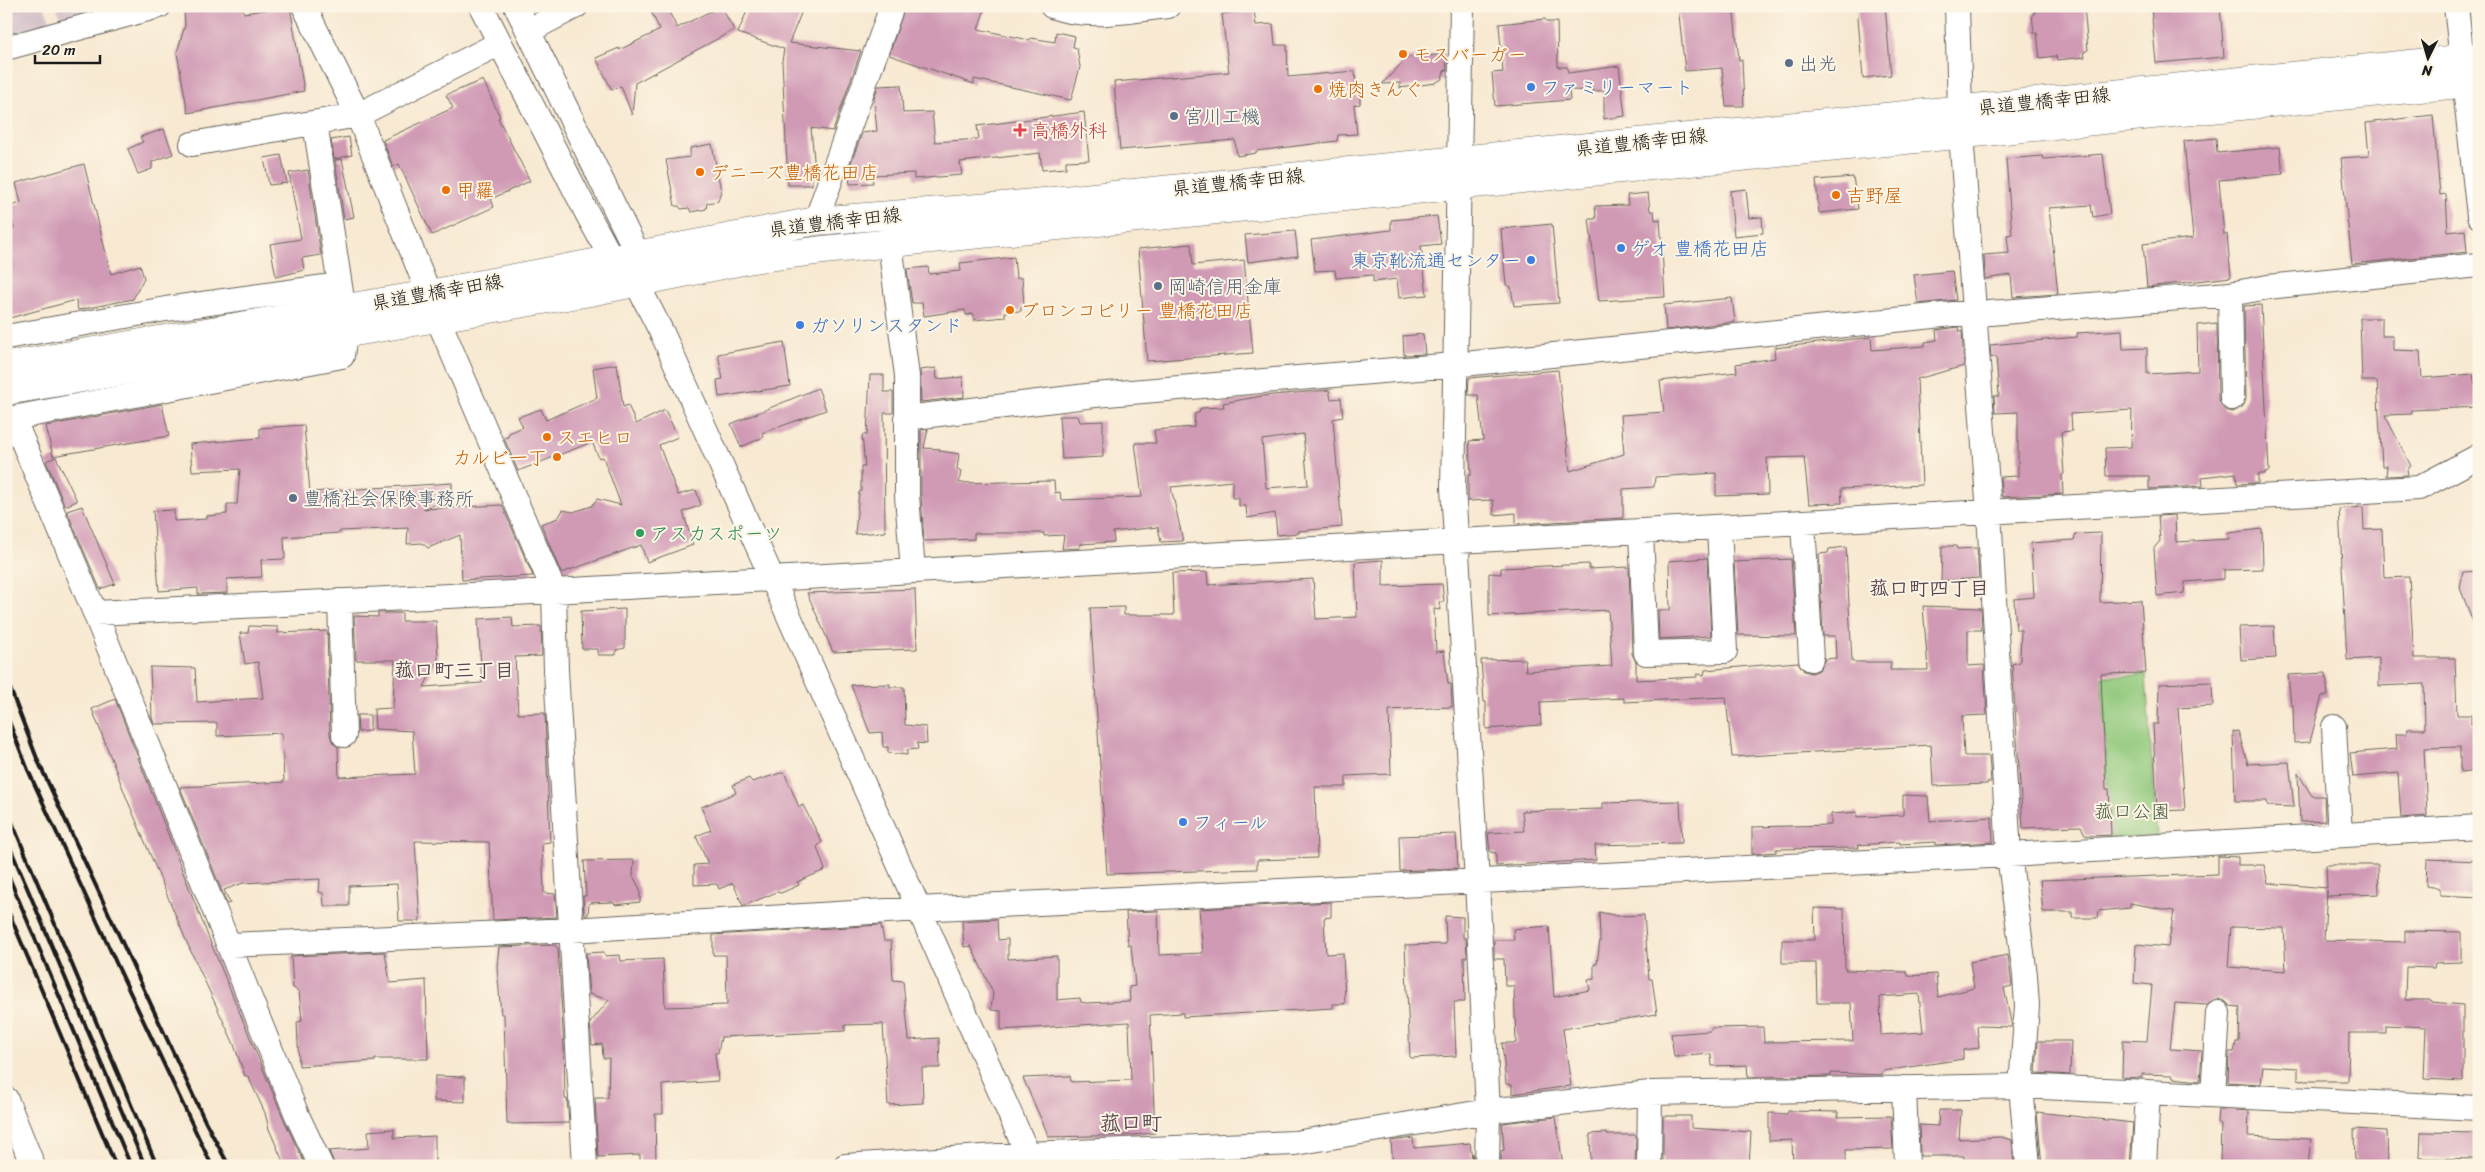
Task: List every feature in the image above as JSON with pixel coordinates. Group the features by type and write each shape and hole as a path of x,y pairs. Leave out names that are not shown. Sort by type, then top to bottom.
{"main road":[{"name":"県道豊橋幸田線","path":"6,391 343,309 438,319 752,259 890,242 1459,173 2471,71"},
{"name":"県道豊橋幸田線","path":"6,366 429,294 816,221 1459,173"}],"street":[{"path":"6,48 159,6"},
{"path":"304,6 358,115 429,294"},
{"path":"481,6 500,43 625,258"},
{"path":"516,6 625,258 663,335 1030,1160"},
{"path":"528,30 576,6"},
{"path":"816,221 892,6"},
{"path":"1052,6 1066,11 1081,9 1092,14 1168,6"},
{"path":"1462,6 1453,488 1477,881 1488,1111 1487,1166"},
{"path":"1957,6 1960,122 1989,513 2009,855 2025,974 2027,1006 2021,1086 2028,1166"},
{"path":"2456,6 2471,71 2479,216"},
{"path":"192,144 358,115 500,43"},
{"path":"315,123 343,309 342,356 13,418 95,613 298,1115 321,1166"},
{"path":"890,242 907,376 906,496 913,571"},
{"path":"906,418 1095,395 1454,365 1973,312 1990,313 2230,294 2268,287 2479,265"},
{"path":"2230,294 2232,398"},
{"path":"6,337 166,310 343,309"},
{"path":"438,319 554,591 584,1166"},
{"path":"95,613 554,591 2419,488 2479,456"},
{"path":"1803,523 1811,659"},
{"path":"1641,531 1646,653 1725,651 1719,527"},
{"path":"340,601 344,734"},
{"path":"2334,727 2340,835"},
{"path":"230,945 571,930 918,909 2009,855 2479,827"},
{"path":"2214,1095 2218,1013"},
{"path":"845,1166 1030,1160 1294,1143 1488,1111 1650,1093 2021,1086 2479,1108"},
{"path":"1904,1088 1907,1166"},
{"path":"2144,1166 2148,1092"},
{"path":"1648,1166 1650,1093"},
{"path":"6,1099 33,1166"}],"shaded area":[{"path":"6,6 44,6 51,23 6,35"},
{"path":"56,6 109,6 61,19"}],"green space":[{"name":"菰口公園","path":"2146,675 2157,837 2110,839 2102,676"}],"building":[{"path":"192,6 242,6 244,13 290,6 304,91 188,113 177,53 185,25 184,10"},
{"path":"648,6 666,6 677,28 721,6 734,30 635,83 632,115 621,86 612,90 596,58 619,48 619,50 660,30"},
{"path":"749,6 804,6 789,43 861,51 833,131 811,128 815,170 812,171 812,185 788,185 782,61 784,49 738,33"},
{"path":"905,6 986,6 978,29 1029,40 1031,38 1055,42 1056,32 1075,36 1073,47 1077,48 1080,67 1071,100 974,79 974,84 889,55"},
{"path":"1678,6 1733,6 1739,60 1742,60 1744,106 1726,106 1722,68 1685,71"},
{"path":"1857,6 1885,6 1891,75 1863,78"},
{"path":"2034,6 2084,6 2088,50 2084,52 2085,57 2057,60 2056,56 2040,58 2037,33 2034,33 2032,14 2035,14"},
{"path":"2151,6 2220,6 2224,57 2156,63"},
{"path":"1254,10 1256,25 1273,24 1275,45 1287,45 1288,77 1355,71 1356,86 1360,85 1360,104 1354,105 1357,134 1338,135 1337,141 1256,151 1256,153 1237,156 1235,140 1120,150 1114,82 1229,72 1222,14"},
{"path":"1545,19 1547,22 1557,22 1558,67 1567,67 1568,73 1619,66 1625,116 1604,119 1604,91 1569,90 1570,100 1495,106 1492,73 1503,72 1499,24"},
{"path":"1445,54 1447,70 1444,71 1442,79 1435,83 1400,88 1400,83 1382,84 1407,58"},
{"path":"483,80 500,117 498,118 530,181 491,199 494,207 432,235 399,164 393,167 383,140 453,108 446,95"},
{"path":"901,85 903,113 932,112 935,142 979,139 977,126 1084,112 1089,160 1066,161 1066,168 1042,170 1040,153 960,162 962,175 914,179 914,173 872,175 873,183 850,184 848,171 862,133 877,131 874,99 878,86"},
{"path":"2433,115 2440,195 2446,194 2448,232 2465,230 2467,252 2352,264 2341,158 2369,156 2366,123"},
{"path":"164,129 173,154 152,162 152,169 138,174 128,149 143,142 140,137"},
{"path":"349,137 352,155 334,159 331,140"},
{"path":"2216,138 2217,153 2280,147 2283,174 2219,180 2224,235 2227,234 2231,277 2147,287 2143,244 2193,238 2184,141"},
{"path":"712,144 721,191 718,201 707,203 706,209 691,212 689,208 681,209 679,206 675,206 666,160 690,157 690,148"},
{"path":"2103,154 2110,214 2093,217 2091,205 2049,208 2058,294 2013,297 2011,275 1985,279 1984,255 2009,253 2007,235 2012,234 2006,159 2043,156 2044,159"},
{"path":"281,155 287,183 269,185 264,158"},
{"path":"342,159 354,217 344,219 335,160"},
{"path":"84,164 111,274 140,265 144,278 133,299 78,310 76,300 6,319 6,230 14,228 7,207 21,203 16,183"},
{"path":"308,170 321,255 302,258 304,270 276,277 270,244 301,239 289,173"},
{"name":"吉野屋","path":"1853,177 1858,209 1819,213 1816,180"},
{"path":"1746,189 1749,218 1762,217 1763,233 1734,236 1730,191"},
{"path":"1648,193 1650,211 1654,211 1655,220 1660,219 1665,297 1599,301 1589,219 1596,219 1595,206 1628,205 1627,195"},
{"path":"1437,216 1441,244 1421,246 1427,295 1399,298 1397,279 1373,282 1373,275 1336,278 1335,270 1315,271 1311,240 1391,230 1391,220"},
{"path":"1552,224 1559,303 1514,306 1511,287 1506,285 1501,229"},
{"path":"1295,231 1298,256 1248,262 1245,235"},
{"path":"1191,244 1193,265 1244,260 1253,353 1147,361 1138,249"},
{"path":"1014,257 1016,278 1022,278 1024,305 1021,306 1021,311 1005,312 1005,317 974,320 974,314 966,315 965,310 924,316 922,303 912,303 907,269 928,267 929,274 961,271 960,263"},
{"path":"1952,271 1956,300 1918,304 1914,275"},
{"path":"1732,298 1735,322 1666,330 1664,305"},
{"path":"2261,305 2269,471 2265,472 2265,474 2258,474 2258,483 2237,484 2236,473 2202,477 2203,486 2149,489 2149,476 2106,476 2105,448 2131,447 2132,410 2071,414 2072,431 2061,432 2064,474 2062,475 2063,494 2002,497 2000,477 2018,476 2018,412 1995,413 1994,396 1999,396 1996,356 1991,358 1990,345 2077,337 2077,333 2122,330 2123,349 2147,348 2147,374 2198,371 2197,325 2217,323 2218,399 2225,410 2233,412 2244,405 2246,398 2244,306"},
{"path":"2360,318 2382,318 2382,336 2393,336 2393,350 2420,351 2422,378 2473,374 2475,385 2479,386 2479,407 2412,410 2412,414 2385,415 2411,466 2407,469 2408,475 2386,476 2387,466 2382,466 2377,381 2362,381"},
{"path":"1959,327 1960,332 1962,331 1964,366 1917,379 1922,485 1841,489 1842,503 1809,504 1804,457 1767,458 1768,494 1716,496 1716,473 1655,477 1654,487 1623,489 1623,518 1516,524 1516,513 1494,515 1493,500 1468,501 1468,475 1471,475 1469,441 1483,440 1478,395 1468,395 1469,378 1558,370 1570,471 1624,454 1621,415 1664,412 1660,381 1737,372 1736,364 1775,358 1774,348 1871,337 1872,350 1925,346 1925,342 1937,340 1936,330"},
{"path":"1423,334 1425,354 1404,355 1403,336"},
{"path":"784,342 790,386 719,397 717,380 723,379 718,354"},
{"path":"617,364 623,407 628,405 636,424 665,410 678,437 659,445 678,495 696,490 701,505 683,512 693,545 647,562 641,545 561,573 541,524 558,518 563,510 573,512 592,506 597,499 621,505 603,457 599,458 592,442 518,471 504,438 508,437 509,433 523,427 518,417 541,409 546,420 597,398 593,368"},
{"path":"936,368 937,379 963,377 964,397 921,402 920,370"},
{"path":"870,375 884,375 884,392 893,392 893,413 884,413 885,532 855,534 859,492 861,491 861,467 865,467 862,435 867,435"},
{"path":"818,388 826,410 762,433 764,437 741,447 731,424"},
{"path":"1329,390 1331,399 1341,398 1343,417 1333,419 1342,527 1277,535 1275,513 1247,518 1246,506 1239,506 1239,498 1232,498 1232,481 1171,487 1183,541 1161,542 1158,527 1113,532 1114,542 1081,544 1080,548 1062,549 1064,535 1044,536 1044,533 974,533 974,539 924,541 921,495 921,430 928,429 924,448 940,449 940,451 959,454 957,469 961,471 959,483 1054,481 1055,493 1060,492 1061,500 1142,497 1135,443 1156,443 1154,430 1194,427 1195,413 1199,413 1201,408 1224,407 1223,403 1262,396","holes":["1303,434 1308,485 1266,488 1262,440"]},
{"path":"162,404 169,436 53,456 46,426"},
{"path":"1059,416 1078,416 1080,422 1103,421 1103,457 1062,459"},
{"path":"304,425 310,492 452,483 452,498 423,509 502,505 533,576 462,580 460,535 428,548 422,543 407,544 408,528 340,531 340,533 284,537 285,559 261,560 262,577 227,579 227,593 198,594 198,588 159,591 153,511 174,510 174,521 207,519 207,516 227,514 227,504 237,504 240,469 192,471 190,444 260,438 260,428"},
{"path":"56,457 77,501 65,506 46,461"},
{"path":"82,506 115,584 100,589 67,511"},
{"path":"2363,507 2364,530 2382,529 2384,578 2409,577 2414,658 2455,658 2457,715 2471,715 2471,724 2479,724 2479,771 2460,773 2460,747 2424,748 2427,816 2401,818 2398,773 2353,777 2350,753 2397,749 2396,734 2406,734 2408,729 2425,729 2424,684 2379,686 2379,658 2347,660 2339,509"},
{"path":"2175,515 2176,542 2229,539 2228,533 2262,529 2263,569 2224,570 2224,579 2185,582 2184,593 2157,596 2154,548 2160,541 2158,516"},
{"path":"2101,533 2100,602 2141,600 2146,673 2101,674 2106,789 2109,789 2111,835 2085,835 2081,826 2023,828 2012,664 2020,662 2021,630 2016,630 2014,599 2034,597 2031,543 2074,540 2076,534"},
{"path":"1942,546 1956,546 1957,549 1977,548 1979,578 1941,581"},
{"path":"1846,547 1852,662 1891,662 1890,670 1928,670 1923,606 1981,608 1982,630 1968,630 1968,666 1984,665 1987,715 1962,716 1964,756 1989,756 1991,782 1987,782 1987,784 1933,786 1931,745 1732,757 1726,697 1624,702 1624,698 1540,702 1541,725 1486,729 1486,702 1484,702 1481,660 1525,659 1526,671 1612,666 1608,610 1489,616 1489,573 1501,574 1501,568 1589,564 1589,569 1629,567 1632,654 1636,662 1636,680 1697,677 1697,674 1704,675 1705,670 1798,662 1804,671 1812,673 1819,670 1825,659 1836,658 1835,636 1823,636 1819,554 1828,553 1829,549"},
{"path":"1707,558 1711,636 1659,639 1658,610 1670,610 1669,561"},
{"path":"1791,559 1796,636 1738,635 1734,562"},
{"path":"1383,560 1383,586 1442,584 1444,602 1439,602 1440,610 1434,609 1436,652 1444,651 1448,684 1451,684 1452,707 1389,710 1391,774 1346,776 1346,787 1315,787 1317,858 1257,860 1257,869 1107,874 1090,608 1124,607 1124,615 1174,615 1172,573 1207,572 1208,585 1313,579 1316,619 1357,617 1355,562"},
{"path":"2479,571 2479,632 2477,632 2460,588 2463,572"},
{"path":"915,589 917,649 833,652 807,593"},
{"path":"625,609 625,648 616,650 616,655 598,655 598,649 582,649 581,611"},
{"path":"378,613 402,613 402,621 436,621 438,659 424,687 482,683 478,619 512,617 513,627 541,626 542,656 515,657 518,714 545,713 550,842 542,843 544,893 555,894 557,917 493,920 489,842 415,841 420,921 399,921 397,884 349,886 349,906 324,906 323,893 319,892 320,879 243,883 224,890 230,903 227,904 180,787 284,782 282,733 217,736 217,723 154,724 152,717 150,667 195,668 197,702 263,698 258,662 245,664 240,633 248,633 249,626 278,627 278,633 327,631 330,735 333,743 338,747 339,777 415,774 412,731 375,729 374,709 393,708 395,660 356,660 354,616 378,617"},
{"path":"2274,626 2276,658 2241,660 2239,627"},
{"path":"2326,673 2328,696 2322,696 2310,742 2294,743 2293,705 2291,705 2288,675"},
{"path":"2212,682 2213,706 2178,708 2185,810 2157,811 2153,724 2158,724 2159,684"},
{"path":"890,684 890,687 904,687 905,725 926,727 927,744 917,743 918,749 907,750 907,755 888,753 888,747 883,747 882,732 870,733 851,685"},
{"path":"115,699 208,936 284,1120 306,1166 286,1166 281,1157 269,1129 265,1113 248,1076 245,1076 233,1042 188,945 127,799 92,709"},
{"path":"357,715 370,715 370,731 358,732"},
{"path":"2238,731 2248,764 2289,762 2294,807 2268,806 2267,801 2235,801 2233,732"},
{"path":"784,772 799,807 803,805 822,842 817,847 825,870 797,882 799,885 781,893 777,892 743,906 733,883 719,889 717,884 694,885 694,865 708,864 696,836 711,830 701,807 736,793 733,785 749,778 752,782"},
{"path":"2298,773 2312,796 2324,796 2325,821 2300,822"},
{"path":"1903,795 1928,796 1930,821 1992,817 1993,842 1936,845 1936,842 1900,844 1900,842 1858,845 1859,848 1776,849 1776,852 1752,854 1752,827 1831,825 1831,814 1857,812 1857,817 1903,815"},
{"path":"1680,801 1682,843 1595,845 1596,860 1496,866 1496,853 1490,852 1488,833 1524,831 1522,811 1603,809 1603,803"},
{"path":"1456,834 1458,868 1400,871 1399,836"},
{"path":"2218,856 2238,857 2238,865 2264,865 2268,883 2327,888 2326,865 2378,865 2379,894 2327,896 2327,890 2324,940 2405,942 2405,931 2461,932 2461,962 2435,963 2434,968 2406,967 2405,1000 2431,1000 2432,1002 2463,1005 2463,1081 2424,1079 2426,1027 2386,1025 2386,1033 2349,1033 2348,1081 2306,1081 2298,1079 2298,1068 2263,1066 2261,1084 2228,1082 2229,1052 2234,1052 2236,1042 2239,1042 2240,1007 2230,1006 2225,1001 2218,999 2207,1005 2175,1003 2170,1049 2202,1051 2200,1081 2173,1078 2172,1075 2142,1074 2142,1078 2122,1077 2123,1040 2147,1041 2152,985 2134,983 2136,944 2168,947 2174,911 2130,903 2130,908 2098,911 2097,918 2072,918 2072,912 2043,912 2040,880 2218,874","holes":["2231,927 2284,928 2286,971 2228,967"]},
{"path":"2427,859 2479,861 2479,897 2440,895 2440,888 2426,886"},
{"path":"634,860 633,876 640,889 640,902 616,905 613,902 589,903 588,915 584,915 583,896 586,896 584,861"},
{"path":"1331,902 1331,917 1324,918 1326,954 1343,953 1345,1004 1333,1004 1333,1008 1183,1017 1183,1013 1150,1015 1155,1133 1049,1137 1023,1078 1070,1076 1071,1082 1131,1080 1129,1022 1001,1030 1001,1011 991,1010 993,993 971,946 964,947 962,921 997,919 998,940 1008,939 1008,959 1057,956 1057,1000 1080,998 1081,1002 1086,1003 1130,1001 1129,987 1135,986 1131,945 1128,945 1126,912 1158,911 1159,955 1203,953 1199,909"},
{"path":"1814,908 1844,909 1845,970 1907,972 1908,976 1936,974 1938,997 1974,988 1970,962 2008,955 2012,986 2004,988 2012,1027 1977,1026 1979,1048 1963,1050 1963,1059 1883,1071 1882,1075 1831,1073 1831,1076 1748,1077 1747,1065 1712,1066 1711,1054 1674,1057 1671,1034 1710,1031 1711,1028 1763,1027 1764,1042 1853,1041 1851,1003 1817,1003 1816,963 1782,963 1782,940 1815,940","holes":["1919,994 1923,1032 1881,1035 1880,997"]},
{"path":"1599,912 1618,916 1644,915 1649,979 1652,979 1657,1014 1563,1029 1571,1086 1512,1094 1512,1085 1506,1084 1502,1043 1516,1043 1514,986 1505,986 1504,959 1494,959 1494,940 1514,940 1513,929 1549,926 1554,997 1590,990 1588,980 1594,979 1594,964 1597,964 1600,940"},
{"path":"1445,916 1463,917 1463,938 1466,938 1467,957 1464,957 1465,1002 1454,1002 1456,1056 1410,1058 1405,945 1446,944"},
{"path":"881,925 884,941 891,941 893,980 903,981 909,1040 939,1038 940,1068 922,1068 923,1103 888,1105 883,1024 845,1025 845,1031 721,1037 718,1053 715,1053 718,1081 662,1085 663,1114 655,1114 656,1162 640,1163 640,1155 598,1157 595,1098 608,1098 609,1058 603,1058 602,1044 592,1045 590,1023 609,1000 589,994 586,953 604,952 605,956 620,955 621,961 663,959 665,1007 727,1005 726,955 713,955 713,935"},
{"path":"554,945 558,948 565,1099 567,1099 569,1123 507,1124 504,1014 501,1014 497,967 499,947"},
{"path":"385,952 390,983 426,980 428,1059 375,1059 375,1061 299,1066 297,1022 302,1021 299,991 293,988 291,956"},
{"path":"2038,1041 2071,1041 2070,1075 2036,1073"},
{"path":"435,1076 465,1077 465,1102 434,1101"},
{"path":"2218,1109 2249,1111 2248,1136 2311,1139 2308,1166 2278,1166 2242,1161 2242,1166 2220,1166 2221,1124 2217,1123"},
{"path":"1939,1110 1961,1110 1959,1139 2001,1137 2012,1140 2014,1166 1964,1164 1964,1156 1920,1156 1919,1125 1938,1126"},
{"path":"1788,1111 1838,1112 1838,1117 1891,1116 1893,1149 1846,1150 1846,1166 1793,1166 1792,1140 1769,1141 1769,1113 1787,1114"},
{"path":"2037,1112 2133,1123 2130,1166 2042,1166"},
{"path":"1663,1116 1691,1116 1691,1128 1751,1132 1749,1166 1694,1164 1694,1166 1663,1166"},
{"path":"1556,1117 1563,1166 1501,1166 1501,1151 1504,1150 1502,1123"},
{"path":"394,1129 394,1138 435,1136 435,1166 335,1166 329,1151 369,1148 368,1131"},
{"path":"2354,1129 2387,1131 2388,1166 2355,1166"},
{"path":"2421,1132 2479,1133 2479,1159 2420,1158"},
{"path":"1607,1133 1607,1135 1636,1135 1635,1166 1591,1166 1590,1134"},
{"path":"1413,1138 1414,1148 1470,1143 1472,1159 1473,1153 1473,1166 1393,1166 1391,1141"}],"railway":[{"path":"6,678 38,761 205,1121 229,1166"},
{"path":"6,714 28,770 212,1166"},
{"path":"6,808 157,1166"},
{"path":"6,838 145,1166"},
{"path":"6,870 131,1166"},
{"path":"6,906 116,1166"}],"place":[{"name":"モスバーガー","path":"1403,54"},
{"name":"出光","path":"1789,63"},
{"name":"ファミリーマート","path":"1531,87"},
{"name":"焼肉きんぐ","path":"1318,89"},
{"name":"宮川工機","path":"1174,116"},
{"name":"高橋外科","path":"1020,130"},
{"name":"デニーズ豊橋花田店","path":"700,172"},
{"name":"甲羅","path":"446,190"},
{"name":"吉野屋","path":"1836,195"},
{"name":"ゲオ 豊橋花田店","path":"1621,248"},
{"name":"東京靴流通センター","path":"1531,260"},
{"name":"岡崎信用金庫","path":"1158,286"},
{"name":"ブロンコビリー 豊橋花田店","path":"1010,310"},
{"name":"ガソリンスタンド","path":"800,325"},
{"name":"スエヒロ","path":"547,437"},
{"name":"カルビ一丁","path":"557,457"},
{"name":"豊橋社会保険事務所","path":"293,498"},
{"name":"アスカスポーツ","path":"640,533"},
{"name":"フィール","path":"1183,822"}],"district":[{"name":"菰口町四丁目","path":"1929,588"},
{"name":"菰口町三丁目","path":"454,670"},
{"name":"菰口町","path":"1131,1123"}]}
